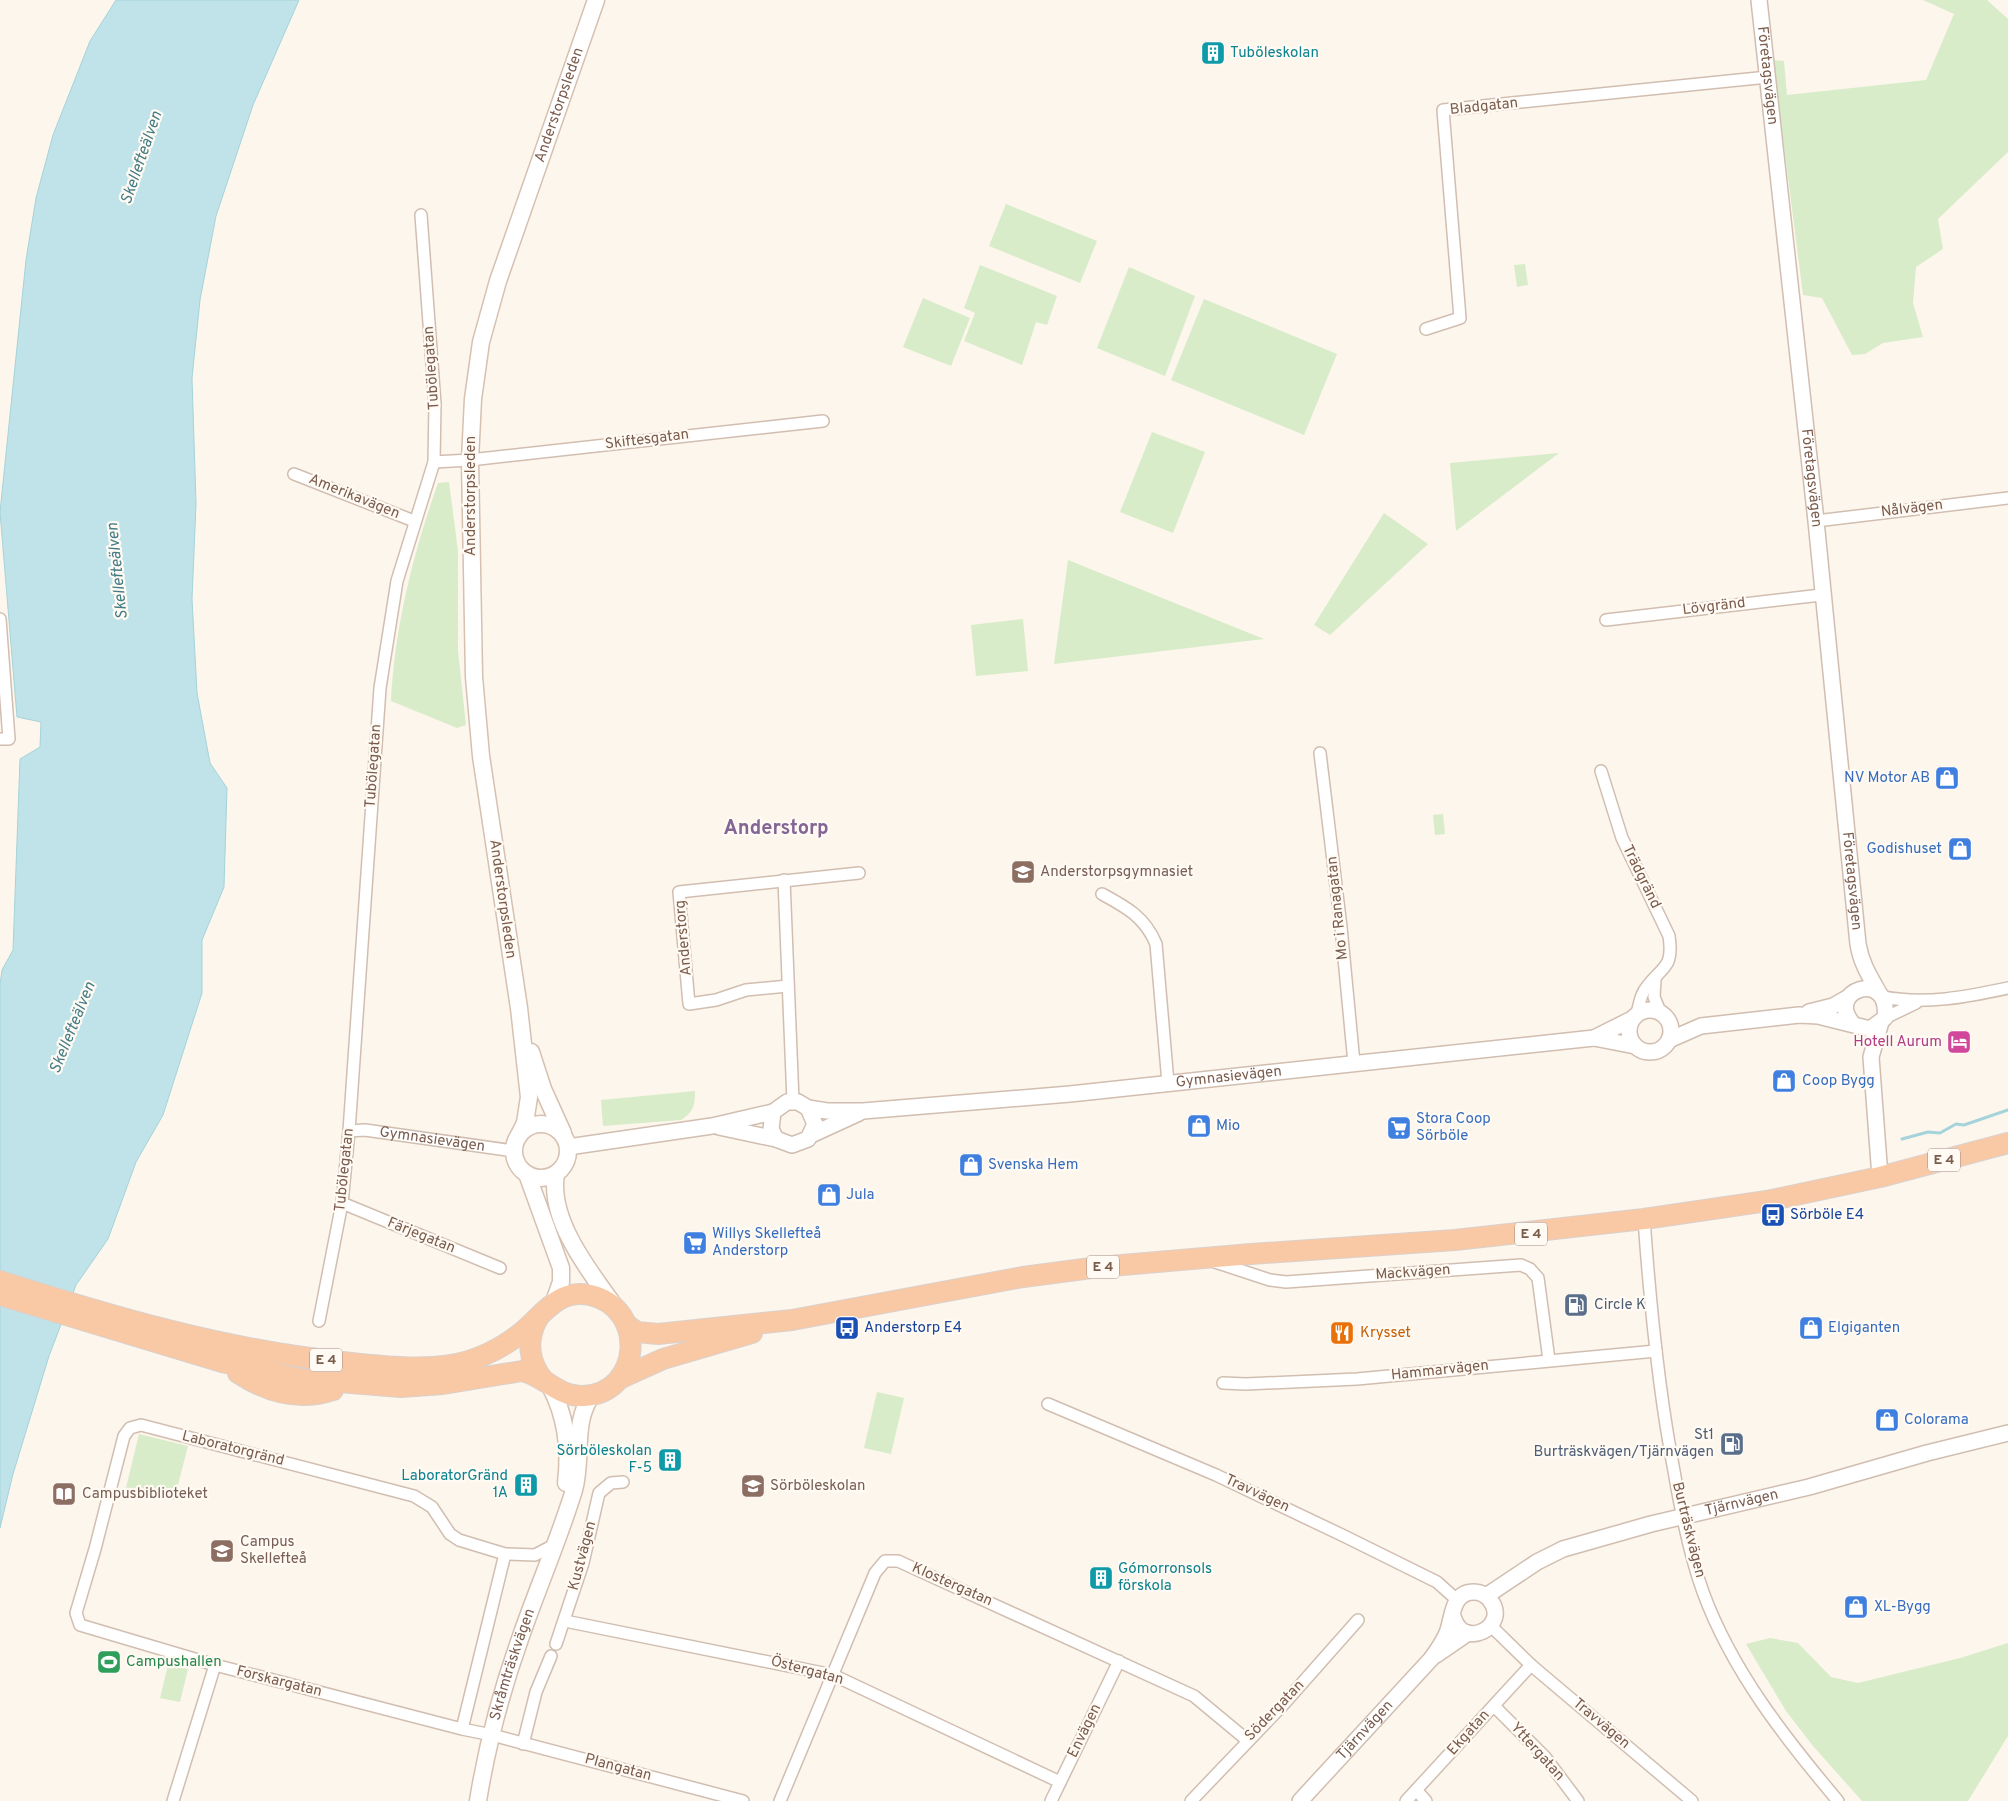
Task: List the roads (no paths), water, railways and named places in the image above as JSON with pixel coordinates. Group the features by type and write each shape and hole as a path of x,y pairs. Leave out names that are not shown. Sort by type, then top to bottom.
{"highway":[{"name":"E 4","path":"623,1318 637,1332 658,1334 792,1320 1023,1277 1099,1267 1474,1239 1644,1219 1767,1201 1880,1177 2008,1143"},
{"name":"E 4","path":"0,1281 90,1316 222,1362 247,1379 268,1389 288,1395 329,1391 350,1384 401,1387 443,1384 522,1371 535,1375 548,1385"},
{"path":"586,1294 603,1299 623,1318 631,1354 619,1379 603,1391 592,1395 573,1396 548,1385 533,1364 530,1342 534,1325 550,1304 570,1295 586,1294"},
{"name":"E 4","path":"0,1295 90,1316 246,1348 314,1359 424,1368 458,1364 497,1348 518,1336 550,1304"},
{"name":"E 4","path":"619,1379 663,1359 792,1320"}],"main road":[{"name":"Anderstorpsleden","path":"516,1144 525,1123 529,1097 519,1008 481,756 475,687 471,606 470,460 473,399 481,342 498,281 596,0"},
{"name":"Anderstorpsleden","path":"519,1008 543,1090 567,1144"},
{"path":"550,1304 560,1282 561,1268 527,1174 518,1164 516,1144 527,1128 544,1124 556,1128 567,1144 566,1160 556,1174 555,1194 566,1230 584,1263 623,1318"},
{"path":"527,1174 540,1178 556,1174"},
{"name":"Skråmträskvägen","path":"548,1385 562,1415 568,1469 556,1538"},
{"name":"Skråmträskvägen","path":"478,1801 492,1735 518,1646 577,1474 580,1420 586,1402 592,1395"}],"street":[{"name":"Företagsvägen","path":"1759,0 1816,521 1860,956 1850,995"},
{"name":"Bladgatan","path":"1426,328 1460,318 1443,110 1768,77"},
{"name":"Tubölegatan","path":"319,1321 342,1203 349,1131 380,688 396,581 434,462 435,404 421,215"},
{"name":"Skiftesgatan","path":"434,462 470,460 823,421"},
{"name":"Amerikavägen","path":"294,474 414,521"},
{"name":"Nålvägen","path":"1816,521 2008,498"},
{"name":"Lövgränd","path":"1606,620 1822,595"},
{"path":"0,619 4,739"},
{"name":"Mo i Ranagatan","path":"1320,753 1341,927 1354,1063"},
{"name":"Trädgränd","path":"1601,771 1618,830 1669,936 1671,952 1667,965 1645,989 1635,1017"},
{"name":"Anderstorg","path":"788,986 746,990 716,1000 690,1004 679,892 859,873"},
{"path":"784,880 793,1101"},
{"path":"1102,894 1141,918 1150,930 1156,944 1168,1083"},
{"name":"Företagsvägen","path":"1860,956 1881,995"},
{"path":"1655,980 1654,997 1670,1031 1669,1040"},
{"path":"1701,1026 1649,1010 1635,1017 1629,1033 1635,1046 1642,1051 1656,1051 1661,1049 1669,1040 1701,1026 1799,1015 1833,1006 1859,989 1871,988 1881,995 1917,1002"},
{"path":"1799,1015 1818,1016 1870,1029 1917,1002 2008,988"},
{"path":"1850,995 1846,1013 1856,1026 1871,1057 1880,1177"},
{"path":"1871,1057 1886,1007 1881,995"},
{"name":"Gymnasievägen","path":"1594,1038 1635,1017"},
{"name":"Gymnasievägen","path":"808,1108 826,1111 863,1112 1168,1083 1594,1038 1635,1046"},
{"path":"567,1144 712,1126 774,1112 782,1104 793,1101 808,1108 814,1124 811,1135 803,1142 792,1145 776,1139 712,1126"},
{"path":"774,1112 771,1129 776,1139"},
{"name":"Gymnasievägen","path":"811,1135 863,1112"},
{"name":"Gymnasievägen","path":"349,1131 366,1130 516,1144"},
{"name":"Färjegatan","path":"342,1203 500,1268"},
{"name":"Burträskvägen","path":"1644,1219 1656,1351 1682,1517 1704,1593 1730,1649 1758,1699 1838,1801"},
{"name":"Mackvägen","path":"1203,1259 1270,1280 1286,1282 1521,1265 1530,1269 1538,1278 1549,1360"},
{"name":"Hammarvägen","path":"1223,1383 1246,1384 1358,1379 1656,1351"},
{"name":"Travvägen","path":"1048,1404 1216,1475 1336,1532 1437,1582 1457,1600"},
{"name":"Laboratorgränd","path":"76,1613 95,1549 124,1436 130,1428 136,1426 271,1458 414,1496 432,1507 450,1534 459,1540 506,1554 535,1555 556,1538"},
{"name":"Tjärnvägen","path":"1486,1596 1537,1562 1563,1549 1682,1517 1809,1487 1927,1453 2008,1433"},
{"name":"Kustvägen","path":"556,1644 583,1563 599,1493 611,1483 623,1482"},
{"path":"462,1729 506,1554"},
{"name":"Klostergatan","path":"780,1801 875,1573 885,1561 898,1561 1194,1696 1247,1740"},
{"path":"1469,1592 1479,1592 1486,1596 1494,1609 1495,1616 1491,1626 1479,1634 1468,1633 1458,1627 1453,1616 1457,1600 1469,1592"},
{"name":"Forskargatan","path":"76,1613 80,1625 214,1665 462,1729 492,1735"},
{"name":"Tjärnvägen","path":"1300,1801 1431,1659 1444,1638 1453,1616"},
{"name":"Södergatan","path":"1191,1801 1247,1740 1281,1707 1358,1620"},
{"name":"Östergatan","path":"565,1621 833,1674 1060,1782"},
{"name":"Travvägen","path":"1491,1626 1531,1665 1692,1801"},
{"name":"Tjärnvägen","path":"1431,1659 1468,1633"},
{"path":"523,1744 536,1692 551,1656"},
{"name":"Envägen","path":"1051,1801 1119,1661"},
{"path":"176,1800 214,1665"},
{"name":"Ekgatan","path":"1406,1801 1531,1665"},
{"name":"Yttergatan","path":"1494,1706 1545,1757 1578,1801"},
{"name":"Plangatan","path":"492,1735 743,1801"},
{"path":"1416,1790 1426,1801"}],"water":[{"name":"Skellefteälven","path":"116,0 299,0 253,105 216,216 200,300 192,378 196,504 192,599 197,693 210,763 227,788 224,887 202,940 202,993 163,1115 136,1162 108,1239 76,1285 49,1356 13,1474 0,1528 0,985 2,970 13,950 20,759 40,747 41,722 17,717 0,512 26,260 36,198 53,135 90,41"}],"waterway":[{"path":"1902,1139 1928,1132 1940,1133 1956,1124 1964,1125 2008,1110"}],"place":[{"name":"Tuböleskolan","path":"1213,53"},
{"name":"NV Motor AB","path":"1947,778"},
{"name":"Godishuset","path":"1960,849"},
{"name":"Anderstorpsgymnasiet","path":"1023,872"},
{"name":"Hotell Aurum","path":"1959,1042"},
{"name":"Coop Bygg","path":"1784,1081"},
{"name":"Mio","path":"1199,1126"},
{"name":"Stora Coop Sörböle","path":"1399,1128"},
{"name":"Svenska Hem","path":"971,1165"},
{"name":"Jula","path":"829,1195"},
{"name":"Sörböle E4","path":"1773,1215"},
{"name":"Willys Skellefteå Anderstorp","path":"695,1243"},
{"name":"Circle K","path":"1576,1305"},
{"name":"Anderstorp E4","path":"847,1328"},
{"name":"Elgiganten","path":"1811,1328"},
{"name":"Krysset","path":"1342,1333"},
{"name":"Colorama","path":"1887,1420"},
{"name":"St1 Burträskvägen/Tjärnvägen","path":"1732,1444"},
{"name":"Sörböleskolan F-5","path":"670,1460"},
{"name":"LaboratorGränd 1A","path":"526,1485"},
{"name":"Sörböleskolan","path":"753,1486"},
{"name":"Campusbiblioteket","path":"64,1494"},
{"name":"Campus Skellefteå","path":"222,1551"},
{"name":"Gómorronsols förskola","path":"1101,1578"},
{"name":"XL-Bygg","path":"1856,1607"},
{"name":"Campushallen","path":"109,1662"}],"district":[{"name":"Anderstorp","path":"776,829"}]}
